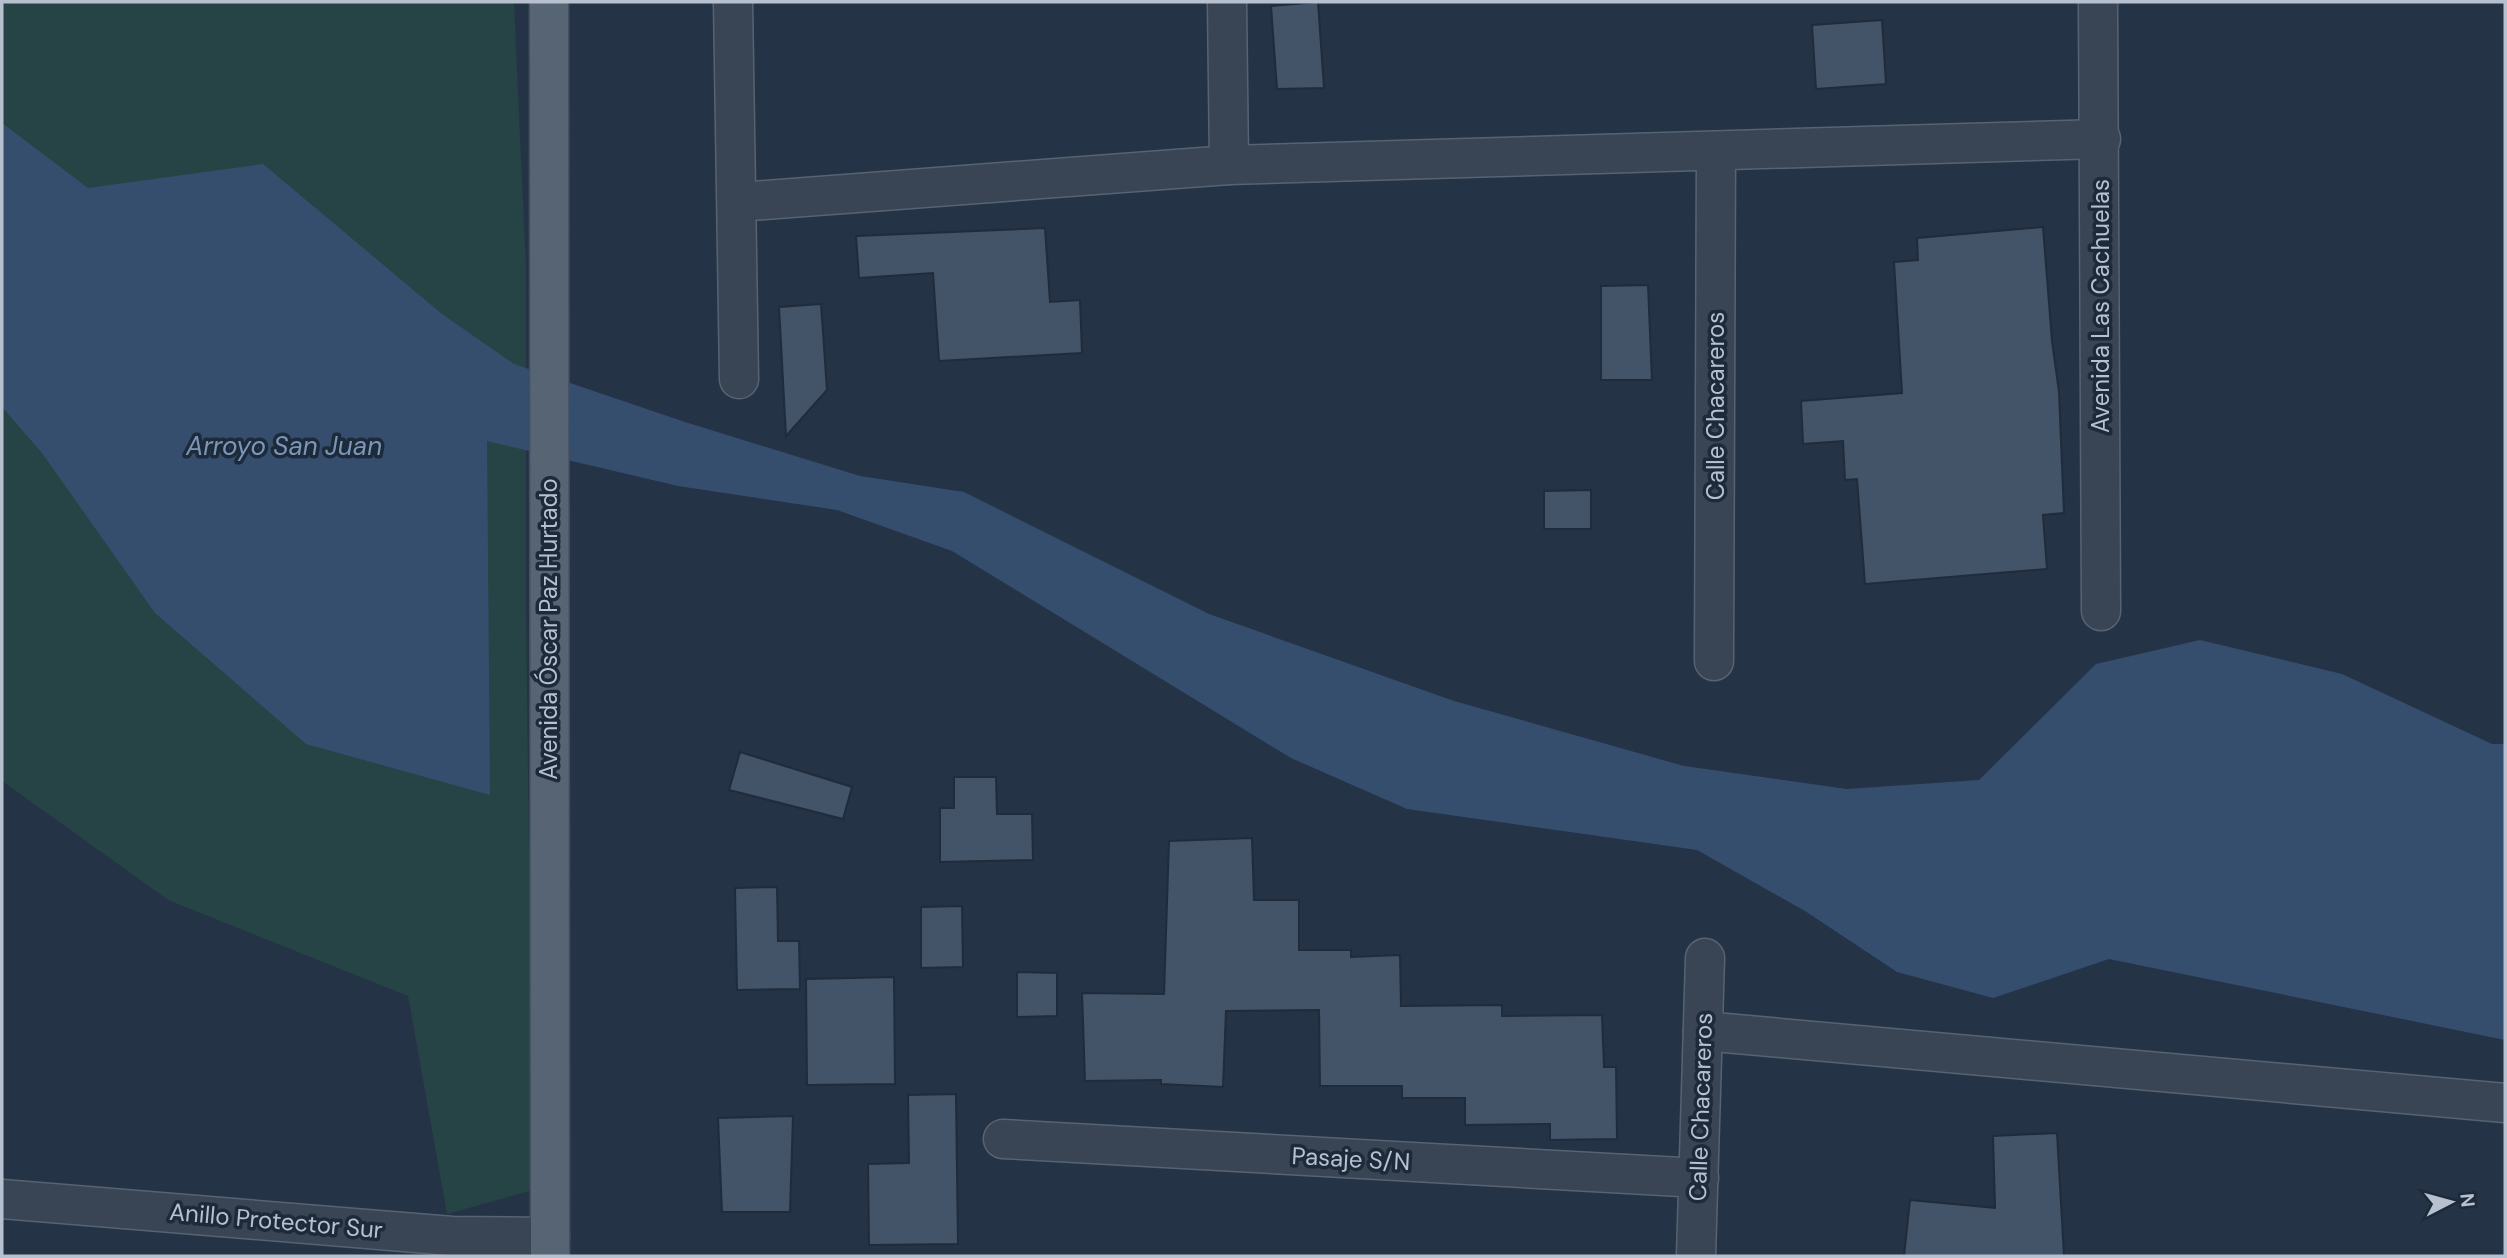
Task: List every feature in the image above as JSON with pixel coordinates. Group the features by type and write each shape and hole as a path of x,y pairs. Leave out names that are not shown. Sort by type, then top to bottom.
{"main road":[{"name":"Avenida Óscar Paz Hurtado","path":"549,2 550,1247"}],"street":[{"path":"733,2 739,379"},
{"path":"1227,2 1229,165"},
{"name":"Avenida Las Cachuelas","path":"2098,2 2101,139 2101,611"},
{"path":"738,202 1229,165 2101,139"},
{"name":"Calle Chacareros","path":"1714,661 1716,151"},
{"name":"Calle Chacareros","path":"1696,1256 1705,958"},
{"path":"1703,1031 2505,1103"},
{"name":"Pasaje S/N","path":"1003,1139 1699,1178"},
{"name":"Anillo Protector Sur","path":"2,1199 452,1236 550,1247"}],"green space":[{"path":"2,2 514,2 526,266 526,606 533,1190 447,1214 408,996 168,900 2,781"}],"water":[{"name":"Arroyo San Juan","path":"2,123 88,188 263,164 442,314 514,364 685,422 860,476 964,492 1209,614 1454,701 1684,766 1847,789 1979,780 2096,664 2200,640 2342,674 2492,744 2505,744 2505,1040 2109,959 1993,998 1897,972 1805,911 1697,850 1407,809 1291,758 952,551 837,510 678,486 487,441 490,795 306,744 155,613 42,453 2,407"}],"building":[{"path":"1318,2 1324,88 1277,89 1271,6"},
{"path":"1882,20 1886,84 1816,89 1812,25"},
{"path":"2043,227 2059,392 2064,513 2043,515 2047,569 1865,584 1857,479 1845,480 1843,441 1803,444 1801,401 1902,393 1894,262 1918,260 1917,238"},
{"path":"1045,228 1050,302 1080,300 1082,353 939,361 933,273 859,278 856,236"},
{"path":"1648,285 1652,380 1601,380 1601,286"},
{"path":"821,304 827,390 786,436 779,307"},
{"path":"1591,490 1591,529 1544,529 1544,491"},
{"path":"740,752 852,787 843,819 729,790"},
{"path":"954,777 996,777 997,814 1032,814 1033,860 940,862 940,808 954,808"},
{"path":"1252,838 1254,900 1299,900 1299,950 1351,950 1351,957 1400,955 1401,1006 1502,1005 1502,1016 1602,1015 1604,1067 1616,1067 1617,1139 1550,1140 1550,1124 1465,1125 1465,1098 1402,1098 1402,1086 1320,1086 1319,1010 1226,1011 1223,1087 1161,1084 1161,1080 1085,1081 1082,993 1164,994 1169,841"},
{"path":"777,887 778,941 799,941 800,989 737,990 735,888"},
{"path":"962,906 963,967 921,968 921,907"},
{"path":"1017,972 1057,973 1057,1016 1017,1017"},
{"path":"894,977 895,1084 807,1085 806,979"},
{"path":"956,1094 958,1244 869,1245 868,1164 909,1163 908,1095"},
{"path":"793,1116 790,1212 722,1212 718,1118"},
{"path":"2057,1133 2064,1256 1904,1256 1910,1200 1995,1208 1993,1136"}]}
